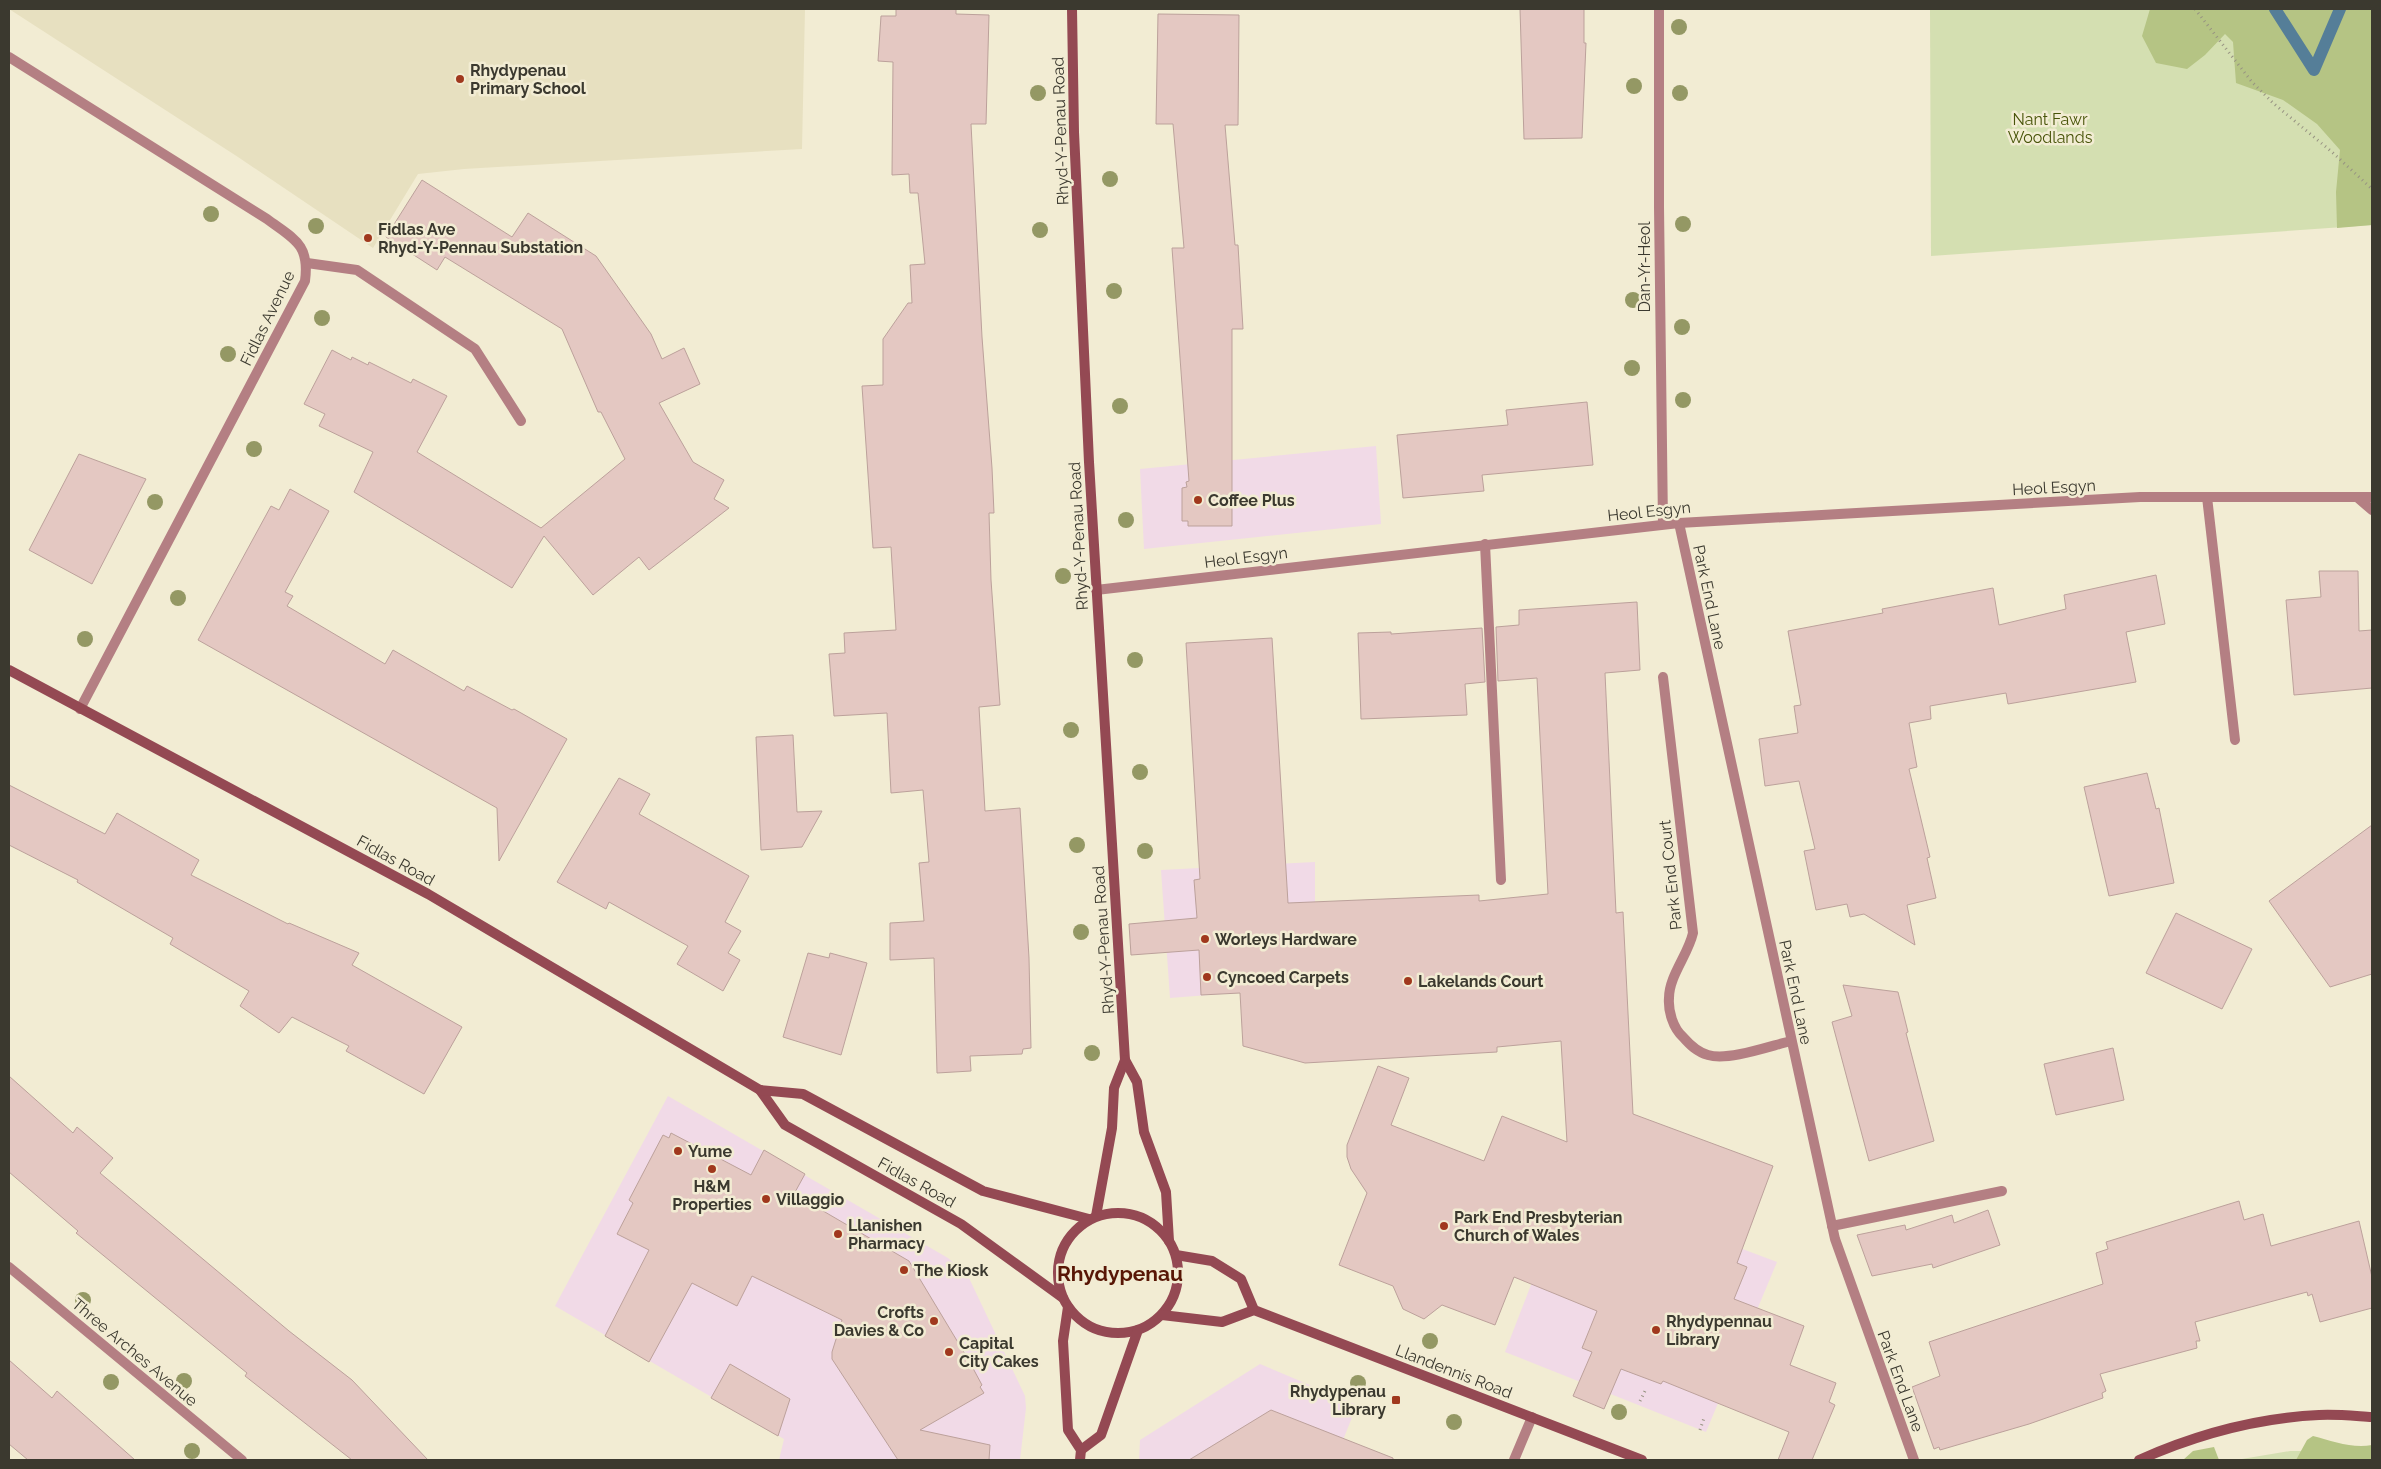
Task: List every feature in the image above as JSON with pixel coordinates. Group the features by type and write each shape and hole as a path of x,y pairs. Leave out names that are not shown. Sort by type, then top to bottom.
{"street":[{"name":"Rhyd-Y-Penau Road","path":"1072,9 1075,142 1096,590 1125,1060 1114,1088 1112,1128 1093,1218"},
{"name":"Dan-Yr-Heol","path":"1659,9 1662,524"},
{"name":"Fidlas Avenue","path":"9,57 267,219 302,247 307,263 305,281 80,709"},
{"path":"307,263 357,270 475,349 521,421"},
{"name":"Heol Esgyn","path":"1096,590 1679,522 2140,497 2372,497"},
{"path":"2207,497 2235,740"},
{"path":"2358,498 2372,510"},
{"name":"Park End Lane","path":"1679,522 1832,1226 1914,1460"},
{"path":"1485,544 1501,880"},
{"name":"Fidlas Road","path":"9,670 428,894 760,1090 785,1125 961,1224 1066,1303"},
{"name":"Park End Court","path":"1663,677 1693,934 1689,947 1675,975 1669,998 1671,1018 1679,1034 1694,1048 1709,1055 1729,1055 1791,1041"},
{"name":"Rhyd-Y-Penau Road","path":"1125,1060 1137,1082 1144,1132 1166,1192 1169,1241"},
{"name":"Fidlas Road","path":"760,1090 803,1094 984,1191 1093,1218"},
{"path":"1832,1226 2002,1191"},
{"path":"1124,1213 1140,1217 1155,1225 1169,1241 1176,1255 1177,1277 1174,1292 1162,1315 1138,1330 1114,1333 1102,1331 1079,1320 1066,1303 1058,1283 1057,1268 1060,1254 1075,1230 1093,1218 1124,1213"},
{"path":"1162,1315 1222,1322 1254,1310 1241,1279 1212,1261 1176,1255"},
{"name":"Three Arches Avenue","path":"9,1267 242,1460"},
{"path":"1066,1303 1063,1341 1068,1430 1081,1455 1101,1435 1138,1330"},
{"name":"Llandennis Road","path":"1254,1310 1642,1460"},
{"path":"2139,1460 2214,1432 2270,1420 2320,1415 2372,1417"},
{"path":"1514,1460 1532,1418"}],"path":[{"path":"2195,9 2252,82 2273,103 2332,152 2372,189"},
{"path":"1640,1401 1645,1391"},
{"path":"1700,1430 1704,1418"}],"shaded area":[{"name":"Rhydypenau Primary School","path":"9,9 805,9 802,149 464,169 418,174 373,248 238,157"},
{"path":"1376,446 1381,524 1144,549 1140,469"},
{"path":"1315,862 1315,902 1311,902 1311,987 1170,998 1161,870"},
{"path":"668,1096 948,1258 961,1269 969,1278 1025,1396 1026,1408 1020,1460 779,1460 784,1439 555,1306"},
{"path":"1570,1184 1777,1262 1706,1432 1505,1352"},
{"path":"1260,1364 1357,1405 1335,1460 1139,1460 1140,1440"}],"green space":[{"name":"Nant Fawr Woodlands","path":"1930,9 2372,9 2372,225 1931,256"},
{"path":"2150,9 2372,9 2372,225 2337,228 2336,192 2340,150 2317,124 2283,100 2236,83 2233,42 2225,34 2205,55 2187,69 2156,63 2142,36"},
{"path":"2313,1436 2350,1445 2372,1445 2372,1460 2296,1460 2307,1440"},
{"path":"2214,1447 2219,1460 2183,1460 2193,1451"},
{"path":"2290,1451 2357,1451 2372,1460 2236,1460"}],"building":[{"path":"896,9 956,9 956,14 989,15 986,124 971,124 982,337 992,468 994,513 989,513 991,580 1000,705 979,707 985,811 1020,808 1029,958 1031,1048 1023,1049 1022,1054 970,1056 971,1071 937,1073 934,958 890,960 890,923 924,921 919,863 929,862 923,790 891,793 887,713 834,716 829,654 845,653 844,633 896,630 891,547 873,548 862,386 883,385 883,339 908,303 912,303 910,265 925,264 918,193 910,193 909,174 892,175 893,62 878,61 881,16 896,16"},
{"path":"1520,9 1584,9 1584,43 1586,43 1582,138 1524,139"},
{"path":"1158,14 1239,15 1238,125 1225,125 1235,245 1238,245 1243,329 1232,329 1232,526 1188,526 1188,521 1182,521 1182,488 1187,487 1186,482 1189,481 1172,248 1184,248 1173,124 1156,124"},
{"path":"422,180 512,237 528,213 596,256 651,334 662,359 684,348 700,384 659,403 693,462 724,480 714,499 729,508 649,570 639,557 593,595 544,536 512,588 354,492 373,452 319,426 325,414 304,404 332,350 351,360 352,357 368,365 369,362 411,383 413,379 447,396 417,452 541,528 625,459 601,412 598,412 562,329 445,257 437,270 386,237"},
{"path":"1587,402 1593,465 1482,475 1484,491 1403,498 1397,435 1508,425 1506,410"},
{"path":"79,454 146,479 92,584 29,550"},
{"path":"290,489 329,511 285,592 293,596 287,606 385,664 393,650 464,691 467,686 512,710 514,709 567,739 499,861 497,808 198,640 271,506 279,510"},
{"path":"2319,571 2358,571 2359,631 2372,630 2372,688 2294,695 2286,600 2321,597"},
{"path":"2156,575 2165,624 2126,632 2136,682 2008,704 2006,693 1930,706 1931,719 1909,723 1917,767 1909,769 1930,857 1927,858 1936,898 1907,905 1915,945 1864,914 1850,917 1847,904 1816,910 1804,851 1815,849 1799,781 1765,786 1759,739 1798,733 1794,706 1801,705 1788,631 1883,613 1882,609 1993,588 1999,625 2066,609 2064,595"},
{"path":"1637,602 1640,670 1605,673 1616,913 1623,912 1633,1114 1773,1166 1737,1263 1747,1267 1734,1299 1804,1326 1790,1365 1836,1383 1829,1402 1835,1405 1812,1460 1778,1460 1789,1432 1663,1381 1661,1384 1621,1369 1604,1409 1573,1396 1592,1352 1582,1348 1597,1311 1514,1277 1495,1325 1442,1305 1424,1319 1403,1309 1393,1286 1339,1265 1367,1193 1351,1169 1347,1157 1347,1145 1378,1066 1409,1078 1391,1125 1484,1161 1502,1116 1567,1142 1561,1041 1497,1047 1497,1052 1305,1063 1243,1046 1240,993 1201,995 1199,950 1131,955 1129,924 1197,918 1194,880 1200,879 1186,643 1272,638 1288,903 1479,895 1479,901 1548,894 1537,678 1498,681 1496,627 1519,625 1519,610"},
{"path":"1482,628 1485,682 1465,684 1467,715 1361,719 1358,633 1391,632 1391,634"},
{"path":"793,735 797,812 822,811 802,847 761,850 756,737"},
{"path":"2147,773 2156,809 2159,808 2174,883 2109,896 2084,787"},
{"path":"619,778 650,794 639,814 749,876 725,922 741,931 728,953 740,960 723,991 677,964 688,946 609,902 606,909 557,882"},
{"path":"9,785 105,834 117,813 199,860 191,875 288,924 359,953 352,965 462,1027 424,1094 346,1051 349,1046 292,1017 279,1033 240,1006 249,991 170,944 173,938 77,882 78,880 9,845"},
{"path":"2372,825 2372,974 2330,987 2269,901"},
{"path":"2176,913 2252,949 2222,1009 2146,973"},
{"path":"808,953 829,958 830,953 867,963 841,1055 783,1037"},
{"path":"1843,985 1898,992 1908,1032 1906,1033 1934,1141 1869,1161 1832,1022 1852,1016"},
{"path":"2113,1048 2124,1100 2056,1115 2044,1064"},
{"path":"9,1076 73,1133 77,1127 113,1158 100,1173 289,1331 352,1380 428,1460 352,1460 245,1376 247,1373 76,1233 78,1231 9,1172"},
{"path":"671,1133 751,1175 764,1150 805,1174 794,1194 909,1261 968,1359 982,1385 980,1387 984,1393 920,1430 990,1445 989,1460 898,1460 832,1359 832,1352 842,1320 752,1276 737,1306 692,1283 649,1362 605,1336 649,1250 617,1234 633,1203 629,1200 663,1135 669,1138"},
{"path":"2239,1201 2244,1220 2263,1214 2271,1246 2359,1221 2372,1277 2372,1308 2320,1322 2312,1294 2308,1296 2307,1292 2195,1322 2200,1341 2196,1341 2197,1348 2100,1374 2106,1391 2102,1393 2103,1398 2029,1424 1940,1450 1939,1447 1934,1449 1912,1387 1940,1376 1929,1342 2103,1284 2096,1253 2108,1249 2106,1242"},
{"path":"1988,1210 2000,1245 1933,1268 1932,1264 1872,1276 1857,1235 1905,1225 1906,1230 1952,1215 1954,1223"},
{"path":"9,1360 52,1398 57,1391 135,1460 28,1460 9,1444"},
{"path":"730,1364 790,1399 778,1436 711,1398"},
{"path":"1271,1410 1393,1458 1393,1460 1189,1460"}],"waterway":[{"path":"2275,9 2314,70 2340,9"}],"place":[{"name":"Rhydypenau Primary School","path":"460,79"},
{"name":"Fidlas Ave Rhyd-Y-Pennau Substation","path":"368,238"},
{"name":"Coffee Plus","path":"1198,500"},
{"name":"Worleys Hardware","path":"1205,939"},
{"name":"Cyncoed Carpets","path":"1207,977"},
{"name":"Lakelands Court","path":"1408,981"},
{"name":"Yume","path":"678,1151"},
{"name":"H&M Properties","path":"712,1169"},
{"name":"Villaggio","path":"766,1199"},
{"name":"Park End Presbyterian Church of Wales","path":"1444,1226"},
{"name":"Llanishen Pharmacy","path":"838,1234"},
{"name":"The Kiosk","path":"904,1270"},
{"name":"Crofts Davies & Co","path":"934,1321"},
{"name":"Rhydypennau Library","path":"1656,1330"},
{"name":"Capital City Cakes","path":"949,1352"},
{"name":"Rhydypenau Library","path":"1396,1400"}],"district":[{"name":"Rhydypenau","path":"1120,1274"}]}
